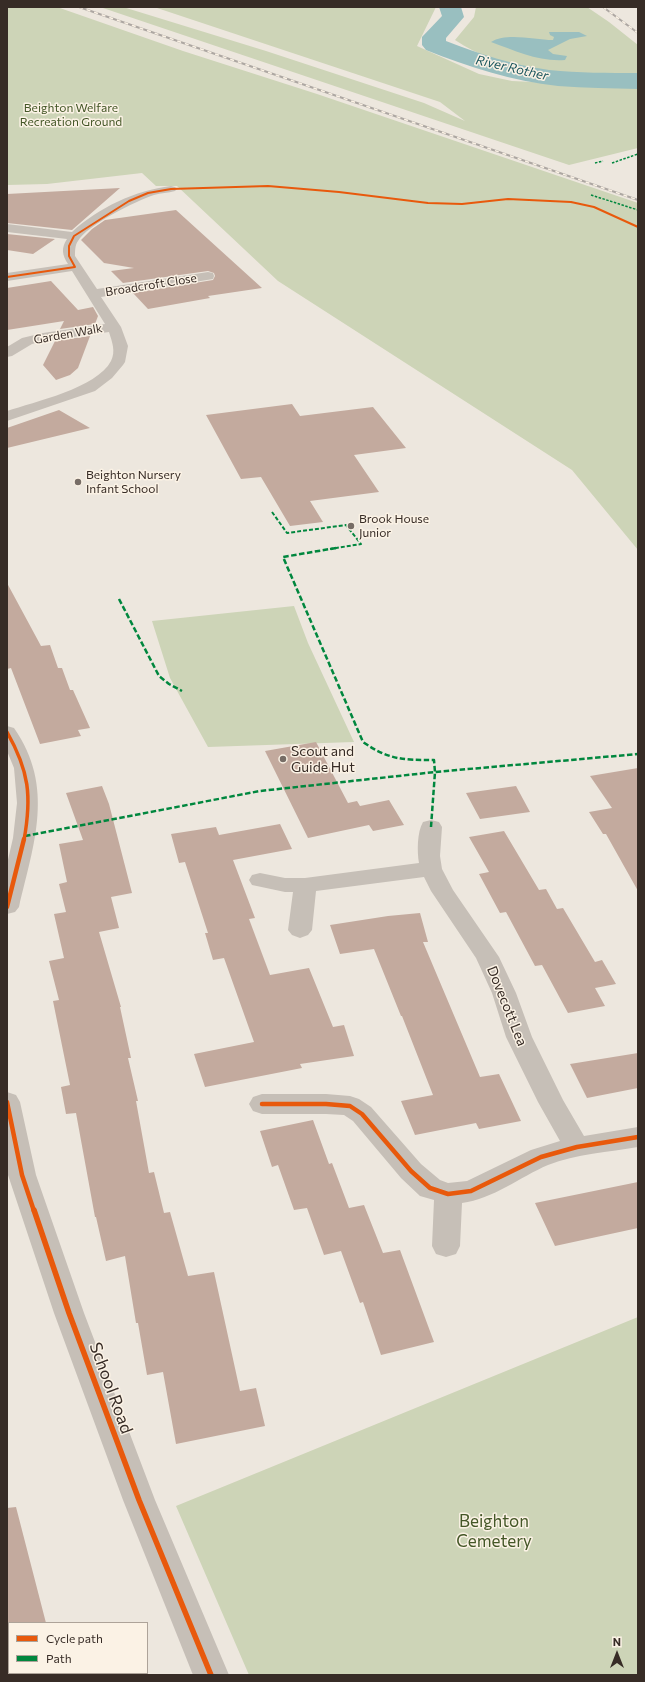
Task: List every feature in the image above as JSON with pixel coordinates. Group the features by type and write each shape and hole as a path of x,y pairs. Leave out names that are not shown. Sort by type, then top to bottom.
{"street":[{"path":"140,184 148,193"},
{"path":"7,416 90,388 107,375 118,362 121,346 114,327 75,267 69,256 69,246 74,236 129,201 148,193 171,189"},
{"path":"7,228 74,236"},
{"path":"7,277 75,267"},
{"name":"Broadcroft Close","path":"93,294 208,276"},
{"name":"Garden Walk","path":"7,353 23,344 43,337 114,327"},
{"name":"Garden Walk","path":"7,335 23,344"},
{"path":"7,732 24,767 29,800 25,836 7,907"},
{"name":"Dovecott Lea","path":"431,827 429,856 431,868 442,891 487,957 504,993 519,1038 551,1102 577,1147"},
{"path":"260,880 285,885 305,885 431,868"},
{"path":"300,930 305,885"},
{"name":"School Road","path":"7,1102 22,1175 70,1313 139,1500 211,1675"},
{"path":"262,1104 326,1104 350,1106 362,1114 410,1171 430,1188 448,1194 471,1191 541,1157 577,1147 638,1137"},
{"path":"446,1246 448,1194"}],"green space":[{"name":"Beighton Welfare Recreation Ground","path":"7,7 57,7 183,51 317,94 638,203 638,550 572,470 278,281 177,186 156,186 142,173 47,184 7,185"},
{"path":"100,7 123,7 266,51 424,103 465,121 440,102 154,7 436,7 417,46 479,74 512,81 638,87 638,148 569,165"},
{"path":"476,7 587,7 638,45 638,76 592,76 544,71 520,67 475,51 455,40 474,17"},
{"path":"294,606 308,643 354,742 208,747 170,678 152,621"},
{"name":"Beighton Cemetery","path":"638,1317 638,1675 249,1675 176,1506"}],"water":[{"path":"549,32 579,32 587,36 570,39 548,50 553,54 567,56 565,60 537,58 491,42 505,37 553,40 554,37 550,35"}],"building":[{"path":"120,188 72,230 7,223 7,194"},
{"path":"176,210 262,288 208,296 210,298 148,309 133,293 213,280 215,276 214,273 208,271 123,283 111,271 134,268 104,263 81,240 92,229 105,220"},
{"path":"7,234 55,239 33,254 7,250"},
{"path":"51,281 78,310 93,307 98,316 95,324 60,329 64,321 7,330 7,288"},
{"path":"90,336 78,368 70,375 56,380 43,365 55,341"},
{"path":"292,404 300,416 373,407 406,448 354,455 379,492 310,501 323,522 290,526 261,477 241,479 206,415"},
{"path":"59,410 90,428 7,448 7,428"},
{"path":"7,583 41,646 50,645 58,668 62,668 70,690 73,690 90,728 78,730 81,736 40,744 11,668 7,669"},
{"path":"316,742 348,803 357,801 360,806 389,800 404,825 373,831 369,825 308,838 265,751"},
{"path":"638,768 638,891 606,834 603,834 589,812 612,808 590,776"},
{"path":"102,786 109,804 132,893 111,897 119,928 99,932 121,1007 131,1058 128,1058 138,1101 136,1101 149,1173 154,1172 164,1213 170,1212 188,1276 214,1272 240,1391 256,1388 265,1426 176,1444 163,1372 147,1375 138,1323 136,1323 125,1256 106,1261 95,1217 76,1113 66,1114 61,1087 70,1085 53,1001 59,1000 49,961 64,958 54,914 66,912 59,884 67,882 59,844 83,840 66,793"},
{"path":"516,786 530,812 480,819 466,793"},
{"path":"280,824 292,849 233,860 255,918 249,919 270,975 309,968 333,1027 344,1025 354,1056 300,1064 302,1068 205,1087 194,1054 254,1042 224,958 213,960 205,933 208,933 185,862 179,863 171,834 216,827 219,835"},
{"path":"504,831 539,890 546,889 557,909 563,908 595,962 602,960 616,984 595,988 605,1006 568,1013 542,965 535,966 506,912 500,913 479,874 489,872 469,837"},
{"path":"420,913 428,942 423,942 480,1077 499,1074 521,1121 479,1129 476,1123 415,1135 401,1101 433,1095 402,1016 374,949 340,954 330,925 388,916"},
{"path":"638,1053 638,1088 587,1098 570,1064"},
{"path":"313,1120 329,1164 332,1163 349,1208 364,1205 383,1253 400,1250 434,1342 381,1355 363,1302 360,1303 341,1251 324,1255 307,1208 294,1210 278,1165 272,1167 260,1131"},
{"path":"638,1182 638,1228 555,1246 535,1203"},
{"path":"16,1507 46,1622 7,1623 7,1508"}],"waterway":[{"name":"River Rother","path":"450,7 453,17 434,37 434,45 490,65 534,75 571,79 638,81"}],"railway":[{"path":"79,7 638,200"},
{"path":"603,7 638,33"}],"marked path":[{"path":"612,163 638,154"},
{"path":"595,163 603,161"},
{"path":"591,195 638,210"},
{"path":"272,512 287,533 346,525 361,544 283,557 363,742 381,754 389,757 404,760 434,760 435,772 431,827"},
{"path":"119,599 159,676 169,684 182,691"},
{"path":"25,836 260,791 435,772 638,754"}],"cycle path":[{"path":"7,277 75,267 69,256 69,246 74,236 129,201 148,193 171,189 268,186 339,192 428,203 462,204 508,199 571,202 594,207 638,227"},
{"path":"7,732 23,763 28,803 24,838 7,907"},
{"path":"7,1102 22,1175 69,1313 139,1500 211,1675"},
{"path":"262,1104 326,1104 350,1106 362,1114 411,1171 430,1188 448,1194 471,1191 541,1157 577,1147 638,1137"}],"place":[{"name":"Beighton Nursery Infant School","path":"78,482"},
{"name":"Brook House Junior","path":"351,526"},
{"name":"Scout and Guide Hut","path":"283,759"}]}
